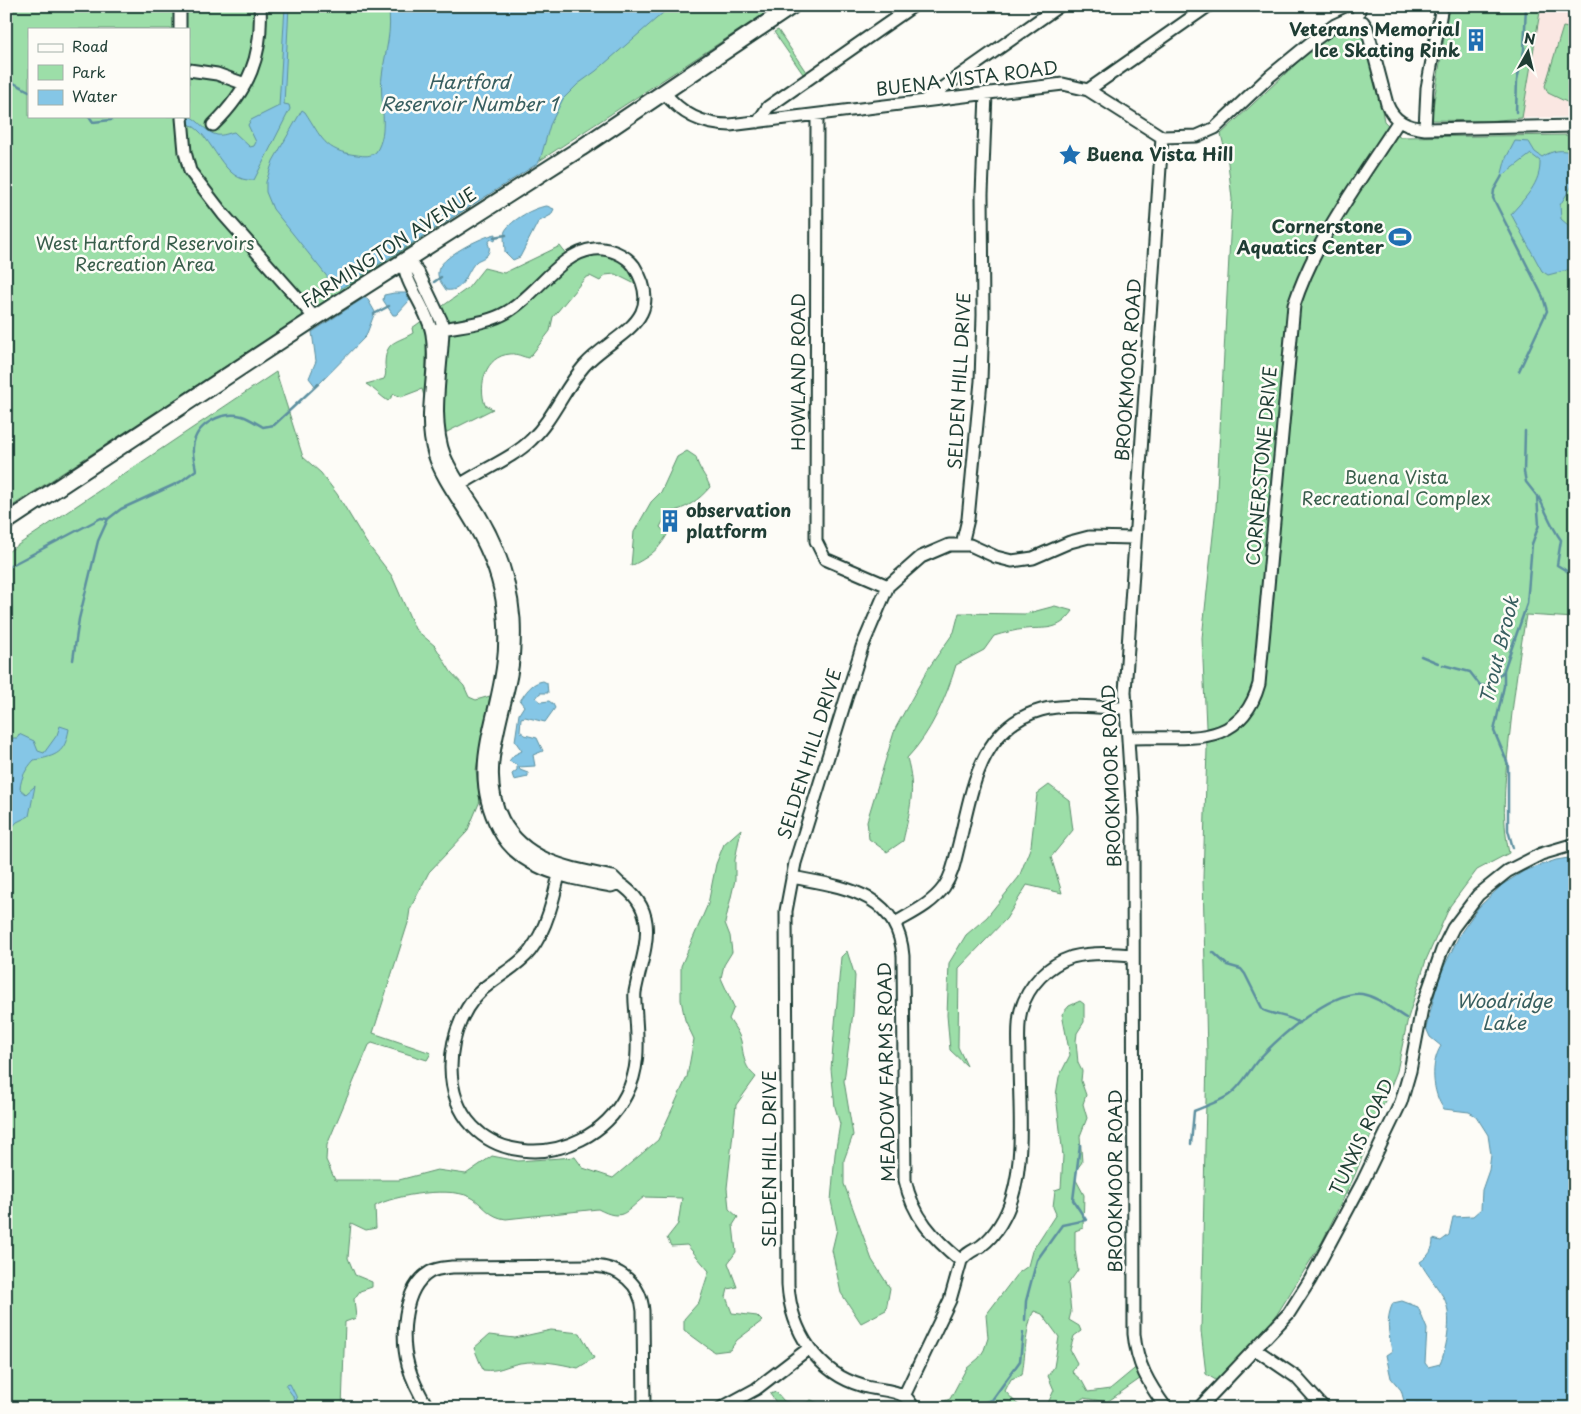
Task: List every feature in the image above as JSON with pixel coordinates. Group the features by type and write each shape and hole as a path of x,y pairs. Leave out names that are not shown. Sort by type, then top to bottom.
{"main road":[{"name":"FARMINGTON AVENUE","path":"6,522 315,318 664,92 792,6"}],"street":[{"path":"180,6 180,28"},
{"path":"213,125 234,102 257,59 261,29 260,6"},
{"path":"758,122 768,107 913,6"},
{"path":"923,102 1059,6"},
{"path":"1088,90 1208,6"},
{"path":"1357,19 1360,6"},
{"path":"1425,129 1427,88 1442,6"},
{"path":"1162,137 1197,136 1215,128 1270,76 1309,44 1344,20 1357,19 1367,28 1372,40 1387,104 1391,114 1398,122 1425,129 1575,126"},
{"path":"190,70 217,74 245,84"},
{"name":"BUENA VISTA ROAD","path":"664,92 681,111 703,121 723,125 923,102 1048,85 1077,86 1088,90 1162,137"},
{"name":"SELDEN HILL DRIVE","path":"904,1396 860,1386 842,1377 808,1349 791,1311 788,1285 786,925 792,877 862,647 888,586 926,554 949,545 962,544 968,519 981,381 983,315 982,194 986,94"},
{"name":"HOWLAND ROAD","path":"817,115 816,541 825,559 888,586"},
{"path":"182,118 185,152 190,171 223,214 315,318"},
{"name":"CORNERSTONE DRIVE","path":"1128,738 1210,736 1234,724 1246,713 1254,701 1259,684 1294,305 1303,278 1318,248 1398,122"},
{"name":"BROOKMOOR ROAD","path":"1162,137 1134,538 1125,708 1133,818 1134,1334 1139,1365 1149,1384 1166,1408"},
{"path":"431,332 480,322 506,313 527,298 564,260 581,251 596,248 621,255 631,262 643,280 644,301 640,318 626,334 599,351 584,366 552,415 530,441 456,488"},
{"path":"404,261 412,265 418,272 429,292 443,329 438,417 439,436 456,488"},
{"path":"404,261 406,274 424,308 431,332 433,349 428,406 430,437 434,455 487,529 502,559 513,608 514,646 512,671 492,772 495,801 502,818 515,838 540,858 560,871 613,877 639,902 648,920 645,958 635,994 636,1068 626,1096 609,1118 588,1136 555,1150 529,1151 504,1147 478,1134 458,1108 451,1067 457,1028 476,994 509,971 530,951 551,907 560,871"},
{"path":"962,544 1012,561 1033,558 1070,542 1088,537 1134,538"},
{"path":"895,923 934,898 948,880 981,763 992,743 1005,729 1028,715 1049,708 1067,706 1125,708"},
{"name":"TUNXIS ROAD","path":"1199,1408 1289,1313 1300,1297 1380,1148 1406,1089 1424,1001 1442,950 1453,928 1478,895 1508,871 1541,854 1575,844"},
{"name":"MEADOW FARMS ROAD","path":"792,877 860,893 882,908 895,923 900,936 903,956 905,1180 913,1206 924,1227 940,1244 961,1261"},
{"path":"914,1408 904,1396 950,1300 961,1261 966,1254 982,1245 997,1229 1006,1214 1014,1191 1019,1159 1019,1025 1026,998 1043,974 1066,960 1089,954 1133,955"},
{"path":"428,1408 409,1370 405,1338 406,1317 412,1295 419,1282 427,1274 439,1268 452,1267 594,1266 606,1267 620,1272 634,1285 641,1297 644,1311 644,1408"},
{"path":"720,1408 756,1389 808,1349"},
{"path":"1255,1349 1296,1377 1324,1408"}],"shaded area":[{"path":"1541,6 1575,6 1575,117 1522,118"}],"green space":[{"name":"West Hartford Reservoirs Recreation Area","path":"6,6 776,6 6,510"},
{"path":"1449,6 1541,6 1522,118 1486,121 1431,120"},
{"name":"Buena Vista Recreational Complex","path":"1346,23 1367,30 1384,121 1399,137 1575,135 1575,618 1526,615 1514,694 1505,783 1504,811 1509,853 1477,870 1450,906 1426,960 1408,1018 1397,1071 1354,1177 1322,1242 1261,1340 1219,1382 1206,1374 1201,1331 1207,1055 1203,878 1207,749 1202,638 1216,507 1232,199 1228,163 1221,134 1300,60 1298,54"},
{"path":"1563,27 1575,29 1575,106 1548,93 1545,86"},
{"path":"778,30 806,72 803,74 774,32"},
{"path":"560,246 569,258 609,250 643,280 635,284 615,274 605,275 600,281 590,276 585,278 553,317 550,331 529,358 510,354 501,356 489,366 482,389 485,405 493,409 439,436 439,397 424,396 422,389 401,397 394,394 388,401 366,384 384,379 386,356 393,343 413,333 412,328 468,288 484,268 504,273"},
{"path":"276,372 303,457 321,473 337,494 366,542 392,576 415,629 435,646 451,672 464,686 469,697 476,700 490,696 476,770 480,801 467,832 429,872 410,909 408,923 373,1033 431,1053 427,1060 372,1043 369,1045 327,1145 326,1160 335,1180 399,1180 437,1170 466,1174 492,1156 518,1161 575,1157 583,1168 613,1178 658,1140 687,1077 694,1039 685,1020 681,1000 681,966 708,904 716,864 724,844 741,829 735,860 735,880 725,923 730,936 732,952 724,965 721,978 734,1007 729,1019 740,1038 746,1065 756,1077 736,1105 727,1188 729,1209 738,1217 733,1225 736,1252 728,1263 737,1287 728,1289 726,1297 732,1313 757,1316 762,1321 737,1340 730,1350 714,1352 684,1330 684,1319 699,1302 709,1271 687,1245 671,1246 667,1238 678,1224 682,1198 644,1197 628,1211 619,1215 606,1213 598,1209 506,1219 492,1214 474,1199 465,1195 439,1192 424,1193 396,1198 375,1206 376,1228 366,1230 351,1223 348,1258 355,1275 372,1282 372,1287 360,1291 354,1299 356,1318 345,1322 342,1408 6,1408 6,553"},
{"path":"687,451 696,457 698,465 710,487 691,504 668,512 660,527 667,535 664,541 652,554 631,566 634,532 651,502 661,492 677,457"},
{"path":"1055,606 1073,611 1062,622 1051,627 1017,630 994,636 984,650 956,665 937,714 923,738 907,758 912,790 903,841 887,852 869,839 867,821 895,729 928,669 954,632 959,613 1025,614"},
{"path":"1049,785 1069,800 1073,830 1051,857 1062,893 1027,885 1006,919 959,968 958,1047 967,1066 950,1050 947,1015 949,963 966,935 987,917 1019,877 1031,846 1037,794"},
{"path":"847,951 855,976 853,1013 844,1081 853,1135 844,1160 844,1184 872,1260 890,1288 886,1310 861,1323 841,1293 832,1250 837,1229 831,1201 840,1124 835,1107 831,1069 841,957"},
{"path":"1080,1001 1084,1004 1084,1022 1077,1033 1076,1041 1078,1063 1082,1071 1081,1081 1086,1095 1083,1104 1087,1118 1080,1136 1082,1162 1077,1169 1076,1180 1084,1195 1083,1228 1075,1231 1078,1270 1068,1284 1071,1312 1069,1320 1079,1326 1081,1331 1074,1336 1070,1350 1077,1363 1072,1372 1082,1381 1088,1392 1110,1389 1139,1365 1144,1376 1107,1402 1083,1398 1069,1408 1041,1408 1049,1401 1054,1390 1048,1376 1054,1367 1059,1337 1042,1314 1034,1311 1027,1332 1022,1375 1011,1379 1005,1391 1016,1403 1024,1408 933,1408 936,1404 950,1399 966,1369 979,1358 988,1338 986,1315 1017,1274 1028,1266 1032,1251 1056,1214 1053,1207 1055,1190 1061,1188 1063,1156 1056,1095 1059,1077 1070,1055 1062,1014 1069,1006"},
{"path":"551,1330 580,1333 594,1358 578,1368 556,1363 535,1362 520,1363 493,1370 483,1370 474,1348 489,1335 515,1338"},
{"path":"776,1392 784,1401 800,1406 811,1400 818,1403 820,1408 780,1408 770,1394"}],"water":[{"path":"285,6 289,6 284,104 289,105 290,109 254,180 243,179 234,174 226,167 198,130 189,124 190,117 213,134 221,135 234,132 250,147 254,146 256,142 248,125 251,120 279,106"},
{"name":"Hartford Reservoir Number 1","path":"388,6 671,6 596,71 578,84 563,99 550,125 540,160 537,164 340,289 333,284 273,209 266,192 266,182 273,161 302,110 325,142 337,150 365,156 376,152 380,144 383,125 381,85 390,24"},
{"path":"1515,141 1529,142 1535,152 1542,157 1558,151 1574,153 1575,181 1560,205 1561,219 1575,231 1575,268 1548,275 1542,271 1511,214 1531,190 1540,169 1540,161 1531,154 1501,177 1506,158"},
{"path":"547,206 554,209 551,215 538,222 520,257 513,260 505,252 505,231 512,223 524,215"},
{"path":"496,234 495,241 491,239 488,243 487,255 473,265 461,285 452,290 446,290 438,277 440,266 445,260 472,243"},
{"path":"406,293 410,300 396,315 393,315 383,300 384,295"},
{"path":"364,298 367,298 375,312 366,336 316,387 309,378 316,361 312,332"},
{"path":"543,681 547,683 548,693 540,693 536,698 541,702 549,701 555,708 545,722 525,717 521,718 520,731 525,735 537,738 543,751 533,755 535,766 519,767 520,770 528,773 528,777 514,780 512,774 517,770 517,765 509,761 514,755 522,751 515,741 519,714 524,706 520,701 532,686"},
{"path":"60,726 69,729 62,748 54,755 34,760 23,777 20,789 26,794 35,786 29,816 17,822 6,834 6,738 17,738 19,734 34,741 38,751 44,753 57,735"},
{"name":"Woodridge Lake","path":"1575,857 1575,1408 1422,1408 1419,1404 1406,1408 1401,1390 1391,1378 1386,1355 1392,1351 1388,1327 1393,1303 1402,1301 1418,1307 1427,1329 1425,1363 1428,1367 1440,1364 1448,1331 1447,1305 1420,1262 1430,1252 1433,1239 1441,1241 1449,1235 1453,1217 1473,1216 1481,1209 1482,1190 1489,1170 1491,1155 1488,1135 1476,1116 1469,1112 1444,1109 1437,1095 1434,1069 1437,1053 1441,1046 1430,1037 1426,1028 1439,977 1460,934 1478,908 1502,885 1524,871 1556,860"},
{"path":"290,1384 299,1408 295,1408 293,1396 285,1385"}],"waterway":[{"name":"Trout Brook","path":"1516,112 1517,80 1524,50 1526,6"},
{"path":"6,79 28,90"},
{"path":"90,118 93,122 111,120 112,118"},
{"name":"Trout Brook","path":"1502,176 1494,190 1493,198 1543,297 1547,311 1519,371"},
{"path":"494,237 506,235"},
{"path":"434,282 441,277"},
{"path":"374,314 389,306"},
{"path":"73,660 79,619 98,541 108,519 121,509 180,482 196,470 193,453 195,439 204,426 211,421 234,415 245,417 263,427 274,425 318,384"},
{"name":"Trout Brook","path":"1513,848 1508,830 1508,764 1494,731 1504,686 1504,670 1527,604 1532,544 1539,525 1537,496 1526,482 1524,472 1525,431"},
{"path":"1538,496 1561,540 1557,565 1575,576"},
{"path":"6,568 101,518 107,519"},
{"path":"1421,656 1438,663"},
{"path":"1443,665 1470,672 1480,685 1488,686 1504,671"},
{"path":"1213,952 1227,965 1241,969 1263,1010 1291,1018 1299,1023"},
{"path":"1191,1144 1194,1111 1221,1100 1234,1091 1258,1060 1278,1040 1321,1007 1349,995 1362,994 1380,1001 1406,1018"},
{"path":"1025,1320 1026,1301 1037,1260 1062,1225 1086,1220 1073,1200 1080,1145"},
{"path":"974,1408 978,1404 992,1400 1020,1361 1023,1333"}],"place":[{"name":"Veterans Memorial Ice Skating Rink","path":"1476,40"},
{"name":"Buena Vista Hill","path":"1070,155"},
{"name":"Cornerstone Aquatics Center","path":"1400,237"},
{"name":"observation platform","path":"670,521"}]}
